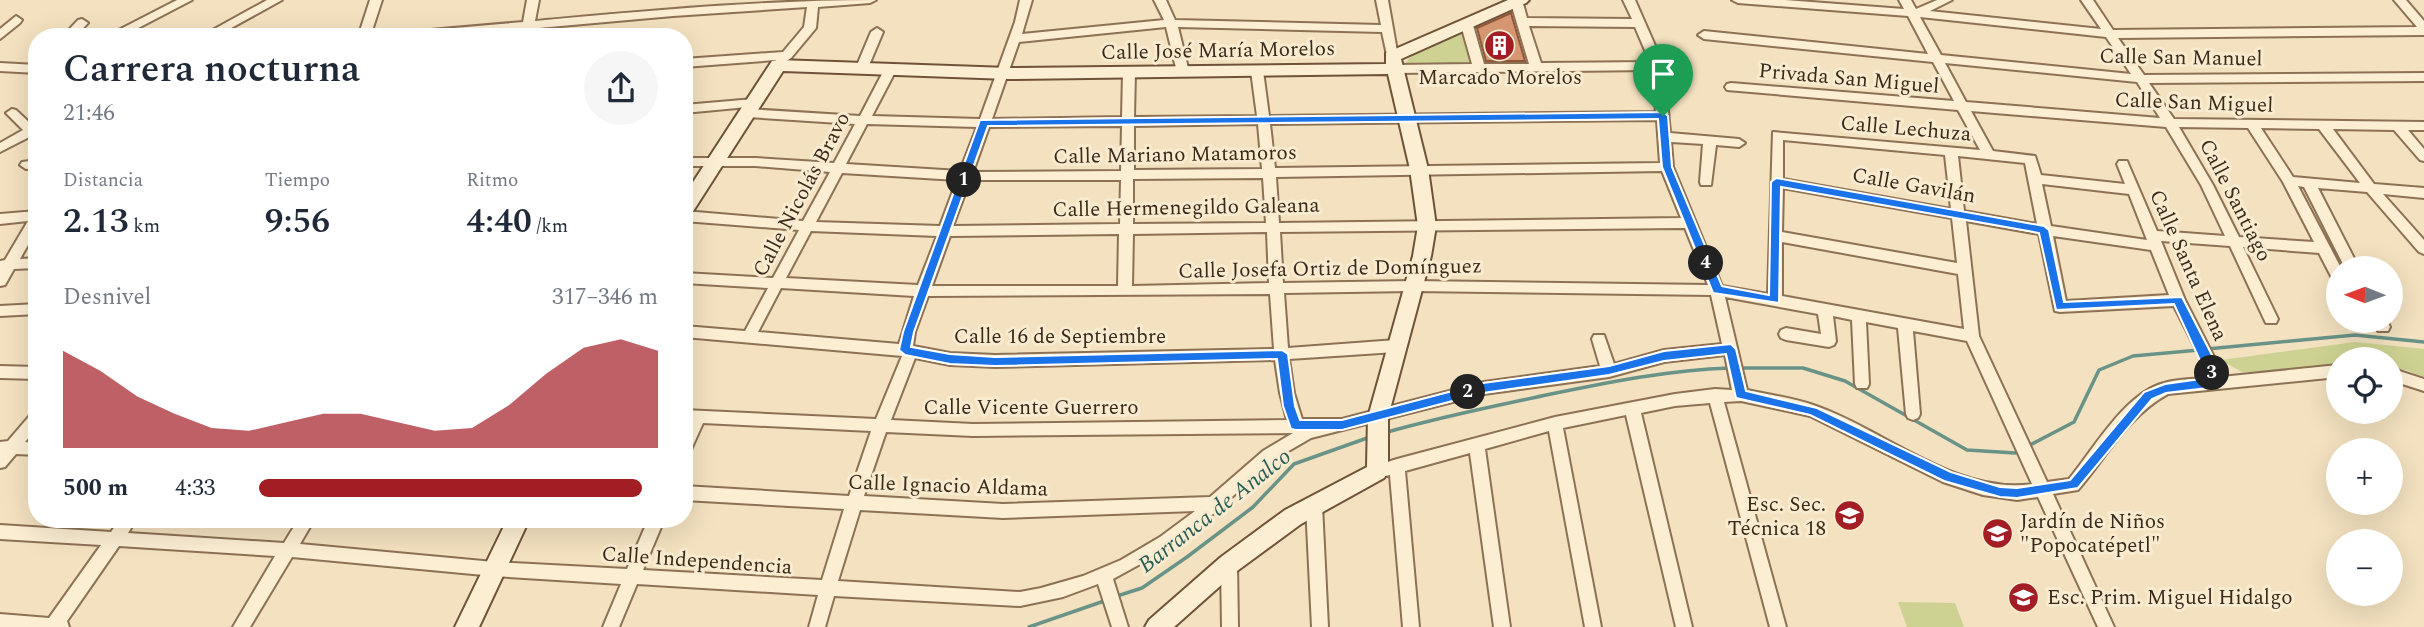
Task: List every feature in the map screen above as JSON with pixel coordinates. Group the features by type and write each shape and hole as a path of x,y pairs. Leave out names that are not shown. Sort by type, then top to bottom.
{"street":[{"path":"129,28 186,0"},
{"path":"223,28 276,0"},
{"path":"366,28 376,0"},
{"path":"528,25 533,0"},
{"path":"495,28 673,12 870,0"},
{"path":"817,627 852,504 908,351 908,332 966,176 1026,0"},
{"path":"1160,0 1171,23 1184,72"},
{"path":"1382,0 1419,169 1427,226 1377,421 1410,627"},
{"path":"1629,0 1658,66 1667,167 1717,290 1741,395"},
{"path":"1738,0 1914,13 2110,34 2424,29"},
{"path":"1905,0 1989,155"},
{"path":"1914,13 1946,0"},
{"name":"Calle Santiago","path":"2087,0 2171,123 2207,185 2271,319"},
{"path":"2400,0 2424,29"},
{"path":"1394,63 1518,1 1536,68"},
{"path":"693,200 783,60 810,28 812,2"},
{"path":"0,35 16,20"},
{"path":"1524,22 1638,23"},
{"path":"77,28 82,23"},
{"path":"1014,39 1171,23 1387,29"},
{"path":"1467,25 1479,68"},
{"path":"861,70 877,32"},
{"name":"Calle San Manuel","path":"1704,35 2141,79 2424,77"},
{"name":"Calle José María Morelos","path":"693,63 783,60 889,72 1002,74 1257,71 1394,63 1479,68 1658,66"},
{"path":"0,67 28,68"},
{"path":"1257,71 1269,171 1282,354 1289,406 1299,430"},
{"name":"Calle Nicolás Bravo","path":"749,336 889,72"},
{"path":"1125,291 1129,72"},
{"name":"Privada San Miguel","path":"1731,87 1964,107"},
{"name":"Calle San Miguel","path":"1964,107 2171,123 2424,126"},
{"path":"693,109 751,108 865,120 984,123 1663,116"},
{"path":"12,113 28,125"},
{"path":"2252,124 2289,181 2328,256"},
{"path":"2322,124 2372,190 2424,249"},
{"path":"2397,125 2424,156"},
{"path":"0,148 28,132"},
{"name":"Calle Lechuza","path":"1776,182 1777,135 2031,159 2035,179"},
{"path":"1664,137 1739,143"},
{"path":"1706,182 1710,141"},
{"path":"1951,151 1972,336 2106,627"},
{"name":"Calle Mariano Matamoros","path":"693,161 718,160 838,170 966,176 1667,167"},
{"name":"Calle Santa Elena","path":"2123,164 2178,300 2207,357 2216,382"},
{"path":"2134,190 2035,179 2060,307 2178,300"},
{"path":"2289,181 2424,193"},
{"path":"1775,300 1776,182"},
{"name":"Calle Gavilán","path":"1776,182 2044,230 2154,241 2324,248"},
{"path":"2308,182 2346,256"},
{"name":"Calle Hermenegildo Galeana","path":"693,215 808,226 946,232 1689,223"},
{"path":"0,219 28,217"},
{"path":"0,281 5,265 28,230"},
{"path":"1776,236 1965,270"},
{"path":"5,265 28,264"},
{"name":"Calle Josefa Ortiz de Domínguez","path":"693,279 925,291 1413,286 1717,290 1972,336"},
{"path":"0,310 28,309"},
{"path":"1786,334 1829,341 1825,310"},
{"path":"1858,316 1862,384"},
{"path":"1905,324 1913,414"},
{"name":"Calle 16 de Septiembre","path":"693,332 908,351 950,359 995,361 1282,354 1396,346"},
{"path":"1599,339 1609,371"},
{"path":"1377,421 1483,388 1609,371 1664,356 1732,354"},
{"path":"0,372 28,373"},
{"path":"1157,627 1229,564 1293,517 1384,468 1555,423 1715,395 1741,395 1822,415 1948,477 2000,492 2073,485 2148,396 2165,388 2326,372"},
{"path":"2403,378 2424,385"},
{"path":"1715,395 1778,627"},
{"path":"1632,408 1684,627"},
{"name":"Calle Vicente Guerrero","path":"693,417 999,430 1299,430"},
{"name":"Calle Independencia","path":"0,532 288,550 494,569 1020,599 1048,595 1105,578 1154,549 1184,529 1250,469 1299,430 1377,421"},
{"path":"1555,423 1593,627"},
{"path":"0,462 6,447 28,426"},
{"path":"1477,445 1502,627"},
{"path":"6,447 28,448"},
{"name":"Calle Ignacio Aldama","path":"693,494 1003,511 1211,504"},
{"path":"1314,505 1320,627"},
{"path":"53,627 122,528"},
{"path":"241,627 301,528"},
{"path":"467,627 513,528"},
{"path":"611,627 653,528"},
{"path":"1229,564 1230,627"},
{"path":"1105,578 1119,622"},
{"path":"0,621 62,627"}],"green space":[{"path":"1465,31 1474,64 1404,65 1414,52"},
{"path":"2355,342 2424,349 2424,377 2403,370 2403,347 2326,347 2326,368 2292,372 2242,372 2221,360"},
{"path":"1898,602 1955,603 1964,627 1907,627"}],"building":[{"name":"Marcado Morelos","path":"1511,13 1525,61 1486,61 1477,28"}],"waterway":[{"name":"Barranca de Analco","path":"2207,349 2355,335 2424,342"},
{"name":"Barranca de Analco","path":"2028,446 2074,422 2099,370 2133,356 2199,350"},
{"name":"Barranca de Analco","path":"1384,433 1595,385 1662,374 1730,368"},
{"name":"Barranca de Analco","path":"1738,368 1803,368 1845,381 1967,450 2015,453 2021,450"},
{"name":"Barranca de Analco","path":"1114,597 1142,588 1187,557 1253,507 1294,464 1370,437"},
{"name":"Barranca de Analco","path":"1029,627 1107,600"}],"place":[{"name":"Marcado Morelos","path":"1500,45"},
{"name":"Esc. Sec. Técnica 18","path":"1849,516"},
{"name":"Jardín de Niños \"Popocatépetl\"","path":"1997,533"},
{"name":"Esc. Prim. Miguel Hidalgo","path":"2024,597"}],"route":[{"path":"1663,116 1667,167 1717,290 1775,300 1776,182 2044,230 2060,307 2178,300 2207,357 2216,382 2165,388 2148,396 2135,408 2073,485 2017,493 2000,492 1948,477 1813,411 1741,395 1731,349 1664,356 1609,371 1554,376 1483,388 1342,425 1296,425 1289,406 1282,354 995,361 950,359 905,350 908,332 984,123 1663,116"}]}
